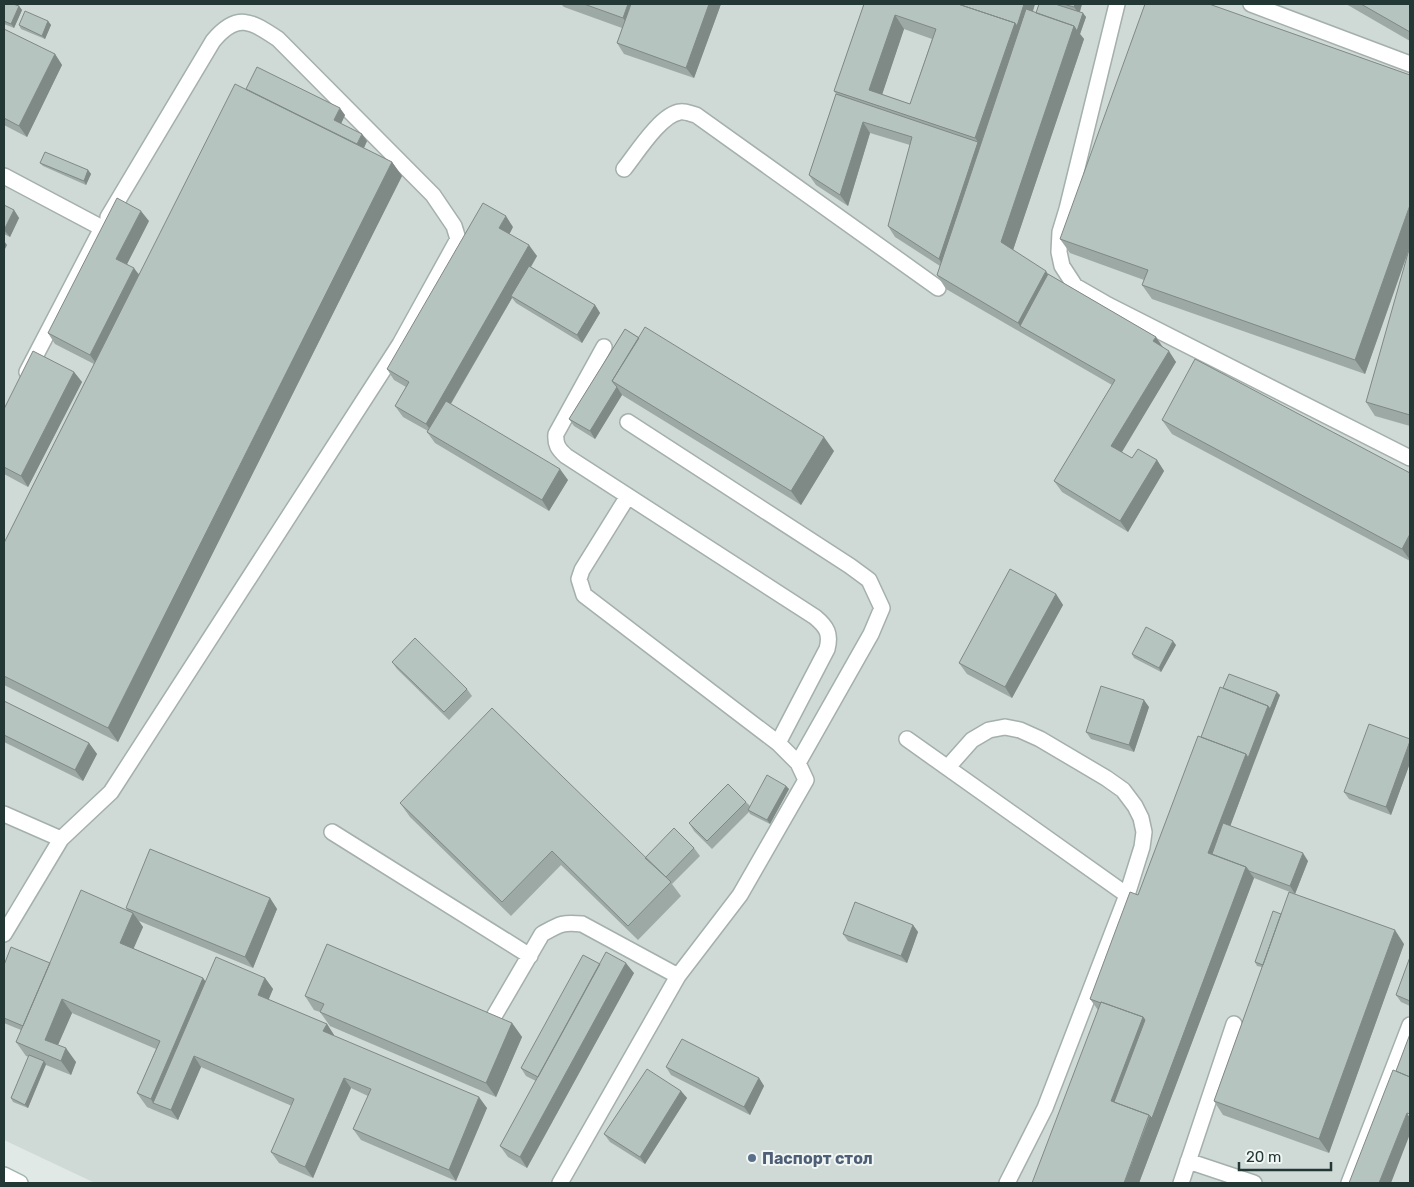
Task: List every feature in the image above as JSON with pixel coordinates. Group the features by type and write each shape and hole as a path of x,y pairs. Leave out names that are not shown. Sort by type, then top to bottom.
{"main road":[{"path":"1117,4 1060,232 1059,252 1062,266 1075,286 1410,458"},
{"path":"1251,4 1410,64"},
{"path":"4,934 61,839 111,792 400,344 458,239 454,226 433,195 278,39 257,26 240,22 222,30 213,41 102,228 22,383"},
{"path":"624,169 658,125 668,116 681,112 696,115 938,288"},
{"path":"4,176 102,228"},
{"path":"810,196 815,178"},
{"path":"604,347 556,434 558,449 566,456 816,617 825,625 829,642 778,743"},
{"path":"628,422 850,566 869,580 877,596 882,608 871,634 798,763"},
{"path":"560,1183 678,976 740,895 806,780 798,763 778,743 584,595 579,579 582,570 628,496"},
{"path":"948,767 972,740 989,730 1005,727 1020,730 1040,739 1123,790 1141,818 1144,832 1142,847 1127,895 1045,1108 1007,1183"},
{"path":"907,739 1127,895"},
{"path":"4,814 61,839"},
{"path":"332,832 530,956"},
{"path":"493,1018 542,934 555,926 566,923 582,924 678,976"},
{"path":"1181,1183 1234,1024"},
{"path":"1349,1183 1410,1025"},
{"path":"1188,1161 1254,1183"},
{"path":"4,1175 20,1183"}],"shaded area":[{"path":"4,4 1410,4 1410,1183 95,1183 4,1140"}],"building":[{"path":"4,4 19,6 11,24 4,21"},
{"path":"584,4 628,4 623,18"},
{"path":"631,4 709,4 686,68 617,43"},
{"path":"864,4 958,4 1015,23 975,138 834,91","holes":["895,15 936,29 910,104 869,90"]},
{"path":"958,4 1024,4 1017,26 1015,23"},
{"path":"1039,4 1055,4 1083,13 1077,31 1074,26 1036,13"},
{"path":"1063,4 1075,4 1074,7"},
{"path":"1145,4 1209,4 1410,75 1410,205 1355,360 1142,285 1148,270 1060,239"},
{"path":"1361,4 1410,4 1410,32"},
{"path":"1026,9 1074,26 1001,242 1046,271 1018,323 937,275"},
{"path":"25,11 48,21 42,36 19,25"},
{"path":"4,29 55,54 19,126 4,118"},
{"path":"257,67 340,108 334,120 362,134 357,144 246,89"},
{"path":"235,84 392,162 108,728 4,676 4,543"},
{"path":"836,94 978,142 939,259 888,226 912,137 863,122 840,195 809,175"},
{"path":"45,152 88,170 84,181 40,163"},
{"path":"117,198 141,211 116,259 134,268 90,355 48,333"},
{"path":"483,203 506,216 499,228 529,245 426,424 395,406 409,382 387,369"},
{"path":"4,205 14,210 4,230"},
{"path":"1410,246 1410,415 1366,402"},
{"path":"529,266 595,305 577,335 511,296"},
{"path":"1048,274 1156,337 1153,341 1169,351 1111,446 1132,458 1138,449 1157,460 1120,521 1054,481 1115,380 1020,326"},
{"path":"645,327 824,437 791,491 612,381"},
{"path":"625,329 639,338 612,381 617,387 590,431 569,419"},
{"path":"33,351 74,372 21,476 4,467 4,409"},
{"path":"1195,359 1410,473 1410,534 1402,549 1162,420"},
{"path":"446,401 560,469 542,500 427,432"},
{"path":"1010,569 1056,594 1005,687 959,663"},
{"path":"1146,627 1173,641 1159,668 1132,654"},
{"path":"415,638 467,689 444,712 392,662"},
{"path":"1229,674 1277,692 1270,709 1268,706 1223,688"},
{"path":"1101,686 1144,700 1129,745 1086,732"},
{"path":"1220,687 1268,706 1248,758 1246,754 1201,737"},
{"path":"4,701 89,743 75,770 4,735"},
{"path":"492,708 671,882 628,926 552,851 502,902 400,803"},
{"path":"1369,724 1410,739 1386,807 1344,792"},
{"path":"1198,736 1246,754 1208,853 1246,867 1152,1118 1149,1115 1114,1102 1145,1020 1143,1017 1090,999 1130,892 1138,895"},
{"path":"767,775 786,786 767,820 748,810"},
{"path":"728,784 746,802 707,841 689,823"},
{"path":"1223,823 1303,853 1290,886 1249,871 1246,867 1212,854"},
{"path":"674,828 694,848 666,877 645,858"},
{"path":"150,849 270,898 245,957 126,908"},
{"path":"81,890 133,913 120,943 203,978 151,1099 137,1093 160,1041 62,999 45,1040 66,1048 61,1061 16,1042"},
{"path":"1289,892 1395,930 1319,1139 1214,1101"},
{"path":"855,902 913,925 901,956 843,934"},
{"path":"1273,911 1281,914 1263,965 1255,962"},
{"path":"327,944 512,1023 486,1083 320,1012 324,1004 305,996"},
{"path":"11,947 50,963 23,1026 4,1018 4,965"},
{"path":"606,952 626,963 520,1157 500,1146"},
{"path":"583,955 600,964 538,1077 521,1068"},
{"path":"216,957 265,978 258,995 327,1024 323,1031 479,1097 449,1170 353,1129 371,1089 344,1078 305,1167 271,1152 294,1099 194,1056 171,1110 153,1103"},
{"path":"1410,957 1410,1001 1396,995"},
{"path":"1101,1002 1143,1017 1111,1101 1149,1115 1124,1183 1032,1183"},
{"path":"1410,1034 1410,1077 1396,1071"},
{"path":"682,1039 759,1078 744,1107 666,1067"},
{"path":"29,1055 44,1061 25,1105 11,1098"},
{"path":"647,1069 681,1091 640,1157 604,1134"},
{"path":"1393,1070 1410,1077 1410,1114 1407,1113 1379,1183 1349,1183"}],"place":[{"name":"Паспорт стол","path":"752,1158"}]}
